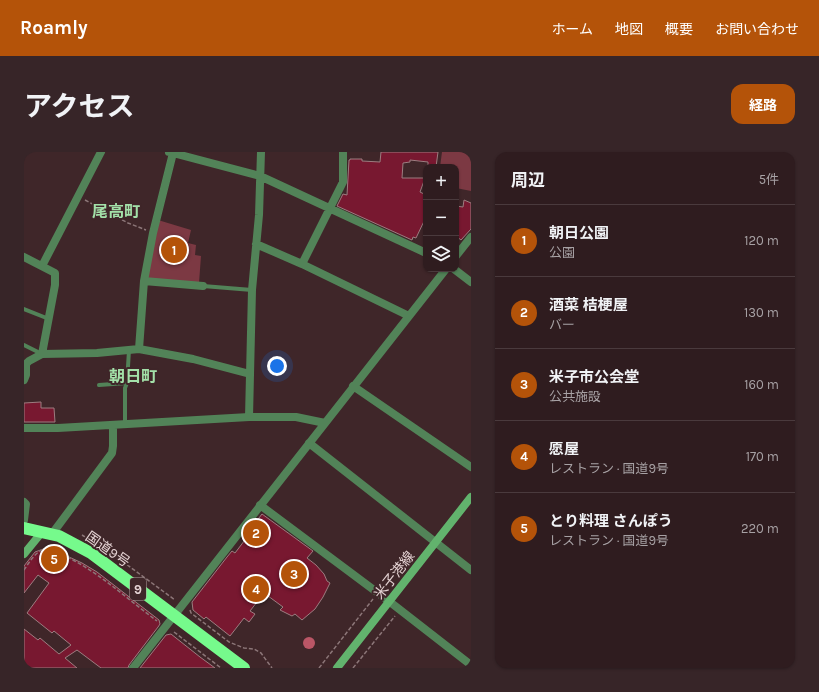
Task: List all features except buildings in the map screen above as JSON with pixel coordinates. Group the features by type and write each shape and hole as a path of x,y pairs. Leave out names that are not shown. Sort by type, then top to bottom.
{"highway":[{"name":"国道9号","path":"24,528 59,536 91,553 174,615 239,667"}],"main road":[{"name":"米子港線","path":"337,668 471,497"},
{"path":"24,554 47,533"}],"street":[{"path":"42,266 101,152"},
{"path":"249,417 252,290 259,215 261,152"},
{"path":"302,264 343,182 343,152"},
{"path":"139,349 144,281 171,153 260,176 423,252"},
{"path":"459,252 471,238"},
{"path":"256,244 302,264 409,316"},
{"path":"24,257 55,273 55,285 42,354"},
{"path":"133,668 444,272"},
{"path":"458,272 471,282"},
{"path":"144,281 203,286"},
{"path":"24,380 26,375 25,364 42,354 139,349 193,359 250,374"},
{"path":"353,386 471,467"},
{"path":"24,428 58,428 249,417 296,417 325,424"},
{"path":"47,533 112,454 113,425"},
{"path":"309,444 471,570"},
{"path":"24,502 26,504 24,520"},
{"path":"260,505 390,602 471,665"}],"lane":[{"path":"203,286 252,290"},
{"path":"24,309 49,319"},
{"path":"24,345 42,354"},
{"path":"125,424 125,388 127,383 128,350"},
{"path":"99,385 127,383"}],"path":[{"path":"78,196 128,223 153,233"},
{"path":"24,570 37,553 41,550 49,550 77,562 157,621"},
{"path":"319,668 373,599"},
{"path":"190,606 191,613 230,642 244,648 254,649 261,653 272,668"},
{"path":"353,668 396,615"},
{"path":"174,632 221,668"}],"shaded area":[{"path":"442,152 471,152 471,191 459,189 459,164 440,164"},
{"path":"158,220 191,230 188,243 196,245 195,255 201,256 199,283 149,279 146,277"},
{"path":"309,637 313,639 315,643 313,647 309,649 305,647 303,643 305,639"}],"place":[{"name":"朝日公園","path":"174,250"},
{"name":"酒菜 桔梗屋","path":"256,533"},
{"name":"とり料理 さんぽう","path":"54,559"},
{"name":"米子市公会堂","path":"294,574"},
{"name":"愿屋","path":"256,589"}],"district":[{"name":"尾高町","path":"116,211"},
{"name":"朝日町","path":"133,376"}]}
